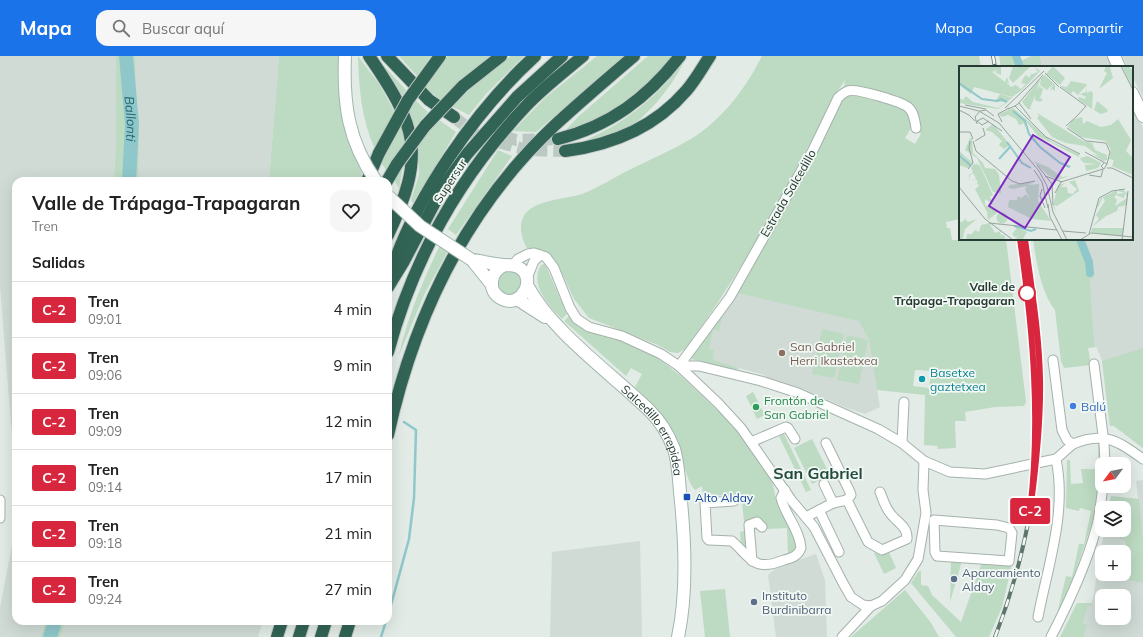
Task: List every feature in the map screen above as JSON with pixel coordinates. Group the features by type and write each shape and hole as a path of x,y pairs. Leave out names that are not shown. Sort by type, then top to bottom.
{"highway":[{"path":"369,56 398,100 410,133 412,156 408,187 392,225"},
{"path":"387,56 429,100 454,117"},
{"path":"369,177 379,153 408,100 440,56"},
{"path":"389,177 397,164 426,126 464,86 501,56"},
{"path":"392,270 410,225 442,168 486,107 535,56"},
{"name":"Supersur","path":"392,280 443,187 467,154 517,98 562,56"},
{"name":"Supersur","path":"392,337 426,248 458,190 481,159 526,105 583,56"},
{"path":"392,418 399,388 424,315 446,268 490,198 554,126 634,56"},
{"path":"558,139 596,127 629,108 663,76 680,56"},
{"path":"565,151 606,143 639,129 660,115 686,92 710,56"},
{"path":"277,637 281,625"},
{"path":"299,637 303,625"},
{"path":"321,637 325,625"},
{"path":"345,637 349,625"}],"street":[{"path":"345,56 345,101 347,114 360,156 373,177"},
{"path":"1114,56 1119,66"},
{"name":"Estrada Salcedillo","path":"679,366 730,297 813,150 838,98 849,90 903,104 912,113 916,128"},
{"path":"1133,95 1143,116"},
{"path":"392,200 420,226 472,260 492,285 496,295 505,300 517,299 522,296 534,262 540,255"},
{"path":"492,285 493,275 500,267 509,265 518,258 528,254 534,253 546,257 573,313 583,324 638,342 679,366 718,403 751,442 820,537 842,583 851,596 863,605 871,606"},
{"path":"472,260 509,265 522,270 536,301 558,326"},
{"path":"517,299 558,326"},
{"name":"Salcedillo errepidea","path":"558,326 651,412 665,431 674,450 681,498 685,547 684,577 678,637"},
{"path":"1053,360 1062,430 1067,440 1073,444"},
{"path":"1094,364 1103,437 1104,457"},
{"path":"679,366 699,366 798,393 867,424 902,443 924,461 950,472 985,474 1056,459 1073,444 1103,437 1122,444 1143,459"},
{"path":"902,443 904,402"},
{"path":"751,442 786,427 795,440"},
{"path":"806,517 833,503 847,500 851,496 826,443"},
{"path":"1038,616 1058,521 1059,497 1056,459"},
{"path":"842,637 871,606 882,601 897,588 913,568 918,559 926,513 923,490 924,461"},
{"path":"824,484 833,503"},
{"path":"734,501 705,503 707,538 732,541 752,561 763,565 772,565 795,557 800,552 801,544 781,498 785,490"},
{"path":"847,500 868,542 882,550 902,542 907,539 907,535 899,521 890,514 880,492"},
{"path":"1051,637 1064,613 1087,555 1096,528 1102,493"},
{"path":"0,500 0,518"},
{"path":"819,510 839,552"},
{"path":"926,513 934,520 996,525 1010,528 1012,533 1009,562 937,556 935,552 934,520"},
{"path":"752,561 749,525 757,522 762,527"}],"shaded area":[{"path":"0,56 279,56 269,177 12,177 12,437 0,286"},
{"path":"1040,56 1109,56 1114,66 1042,66"},
{"path":"1122,56 1143,56 1143,97 1133,78 1133,66 1127,66"},
{"path":"1133,106 1143,127 1143,448 1114,426 1110,426 1102,361 1094,341 1090,279 1083,240 1133,240"},
{"name":"San Gabriel Herri Ikastetxea","path":"737,293 859,320 869,340 880,407 865,414 847,408 801,388 770,380 764,375 739,368 733,371 692,359"},
{"path":"1143,480 1143,538 1136,481"},
{"path":"1103,537 1122,537 1125,540 1124,545 1102,545"},
{"path":"640,541 642,637 550,637 552,552"},
{"path":"12,545 12,625 262,625 258,637 0,637 0,608"},
{"path":"816,554 825,580 827,637 776,637 768,575 776,568"},
{"path":"1096,581 1131,581 1143,583 1143,637 1084,637 1087,624 1083,623 1088,605 1091,605"}],"green space":[{"path":"116,56 135,56 137,130 139,134 138,177 114,177 116,150"},
{"path":"279,56 339,56 343,116 350,143 362,173 361,177 269,177"},
{"path":"358,56 379,84 394,111 375,149 370,138 364,115 360,92"},
{"path":"375,56 406,90 401,98"},
{"path":"399,56 431,56 417,76"},
{"path":"447,56 491,56 441,100 423,86"},
{"path":"511,56 524,56 486,94 469,115 451,106 494,68"},
{"path":"597,56 624,56 536,132 513,131 545,98"},
{"path":"648,56 674,56 642,92 600,119 564,132 579,116"},
{"path":"762,56 979,56 981,66 959,66 959,219 946,222 947,228 950,228 952,240 1006,240 1026,402 1024,406 995,407 965,412 966,421 955,421 956,448 937,449 938,446 924,445 925,395 877,390 869,340 859,321 737,293 843,94 845,80 837,92 785,191 747,256 707,319 685,349 678,353 670,352 658,345 589,318 574,299 559,267 552,257 543,250 527,248 521,233 521,223 526,213 530,209 542,203 576,196 589,191 691,139 713,123 723,113 749,80","holes":["911,128 921,134 915,144 905,138","915,370 931,371 929,388 913,386"]},
{"path":"999,56 1012,56 1017,66 1001,66"},
{"path":"1031,56 1040,56 1042,66 1021,66 1019,62"},
{"path":"684,62 671,84 643,117 621,133 610,138 579,143 610,128 637,110 662,88"},
{"path":"414,99 428,112 413,129 408,107"},
{"path":"439,120 456,132 413,203 411,200 419,175 418,144"},
{"path":"400,122 405,142 386,170 380,161"},
{"path":"498,150 512,156 456,235 448,229"},
{"path":"403,166 399,188 394,180"},
{"path":"1033,240 1083,240 1093,278 1090,279 1094,341 1096,347 1088,348 1091,365 1064,368 1061,361 1055,310 1046,295 1038,266"},
{"path":"441,243 449,249 425,293 399,355 417,298"},
{"path":"545,264 567,314 562,319 546,301 539,287 537,280 538,272 541,265"},
{"path":"509,271 514,272 520,278 520,288 514,294 509,295 504,294 498,288 497,283 498,278 504,272"},
{"path":"723,312 719,331 713,329 709,349 714,350 713,360 739,368 733,371 692,359 691,356"},
{"path":"569,316 573,322 585,331 609,335 657,357 682,377 735,427 771,476 776,499 795,538 796,548 792,553 788,554 787,528 748,530 748,552 741,544 740,532 745,531 742,502 729,496 703,496 702,486 695,490 688,478 679,444 668,424 635,387 642,374 631,368 626,376 564,321"},
{"path":"822,329 844,334 834,378 812,374"},
{"path":"847,335 868,340 859,384 837,380"},
{"path":"1143,348 1143,448 1114,426 1110,426 1102,361"},
{"name":"Frontón de San Gabriel","path":"753,392 765,415 757,419 746,396"},
{"path":"784,434 811,490 806,492 779,436"},
{"path":"812,439 830,475 812,484 794,448"},
{"path":"1101,443 1101,457 1098,457 1098,444"},
{"path":"1067,460 1070,460 1071,484 1083,483 1081,469 1095,469 1095,493 1100,493 1098,501 1095,501 1095,515 1062,611 1058,610 1066,576 1072,577 1079,544 1084,544 1091,511 1080,508 1079,511 1066,508"},
{"path":"1111,496 1139,499 1143,538 1143,583 1131,581 1131,545 1125,545 1125,540 1119,539 1119,537 1131,537 1131,501 1110,501"},
{"path":"888,550 896,568 884,574 874,553"},
{"path":"951,560 962,561 950,602"},
{"path":"982,562 1012,564 1002,607 989,637 956,637 911,583 919,571 921,571 921,585 928,586 932,595 961,622"},
{"path":"725,589 730,637 705,637 700,591"},
{"path":"905,590 931,623 939,637 851,637"},
{"path":"1077,603 1092,603 1091,606 1088,605 1083,623 1087,624 1084,637 1060,637"},
{"path":"45,625 64,625 60,637 41,637"}],"waterway":[{"name":"Ballonti","path":"126,56 132,124 129,177"},
{"path":"1016,56 1020,66"},
{"path":"1080,240 1089,262 1090,273"},
{"path":"392,601 409,539 414,498 416,430 404,422"},
{"name":"Ballonti","path":"50,637 54,625"},
{"path":"381,637 385,625"}],"tunnel":[{"path":"454,117 479,137 528,150 565,151"},
{"path":"505,137 516,140 558,139"}],"railway":[{"path":"993,56 995,66"},
{"path":"995,637 1017,570 1032,501 1037,466 1040,395 1039,360 1035,314 1025,240"}],"train":[{"name":"C-2","path":"1020,240 1035,382 1033,481 1030,511 1038,446 1040,377 1025,240"}],"place":[{"name":"Valle de Trápaga-Trapagaran","path":"1027,293"},
{"name":"San Gabriel Herri Ikastetxea","path":"782,353"},
{"name":"Basetxe gaztetxea","path":"922,379"},
{"name":"Balú","path":"1073,406"},
{"name":"Frontón de San Gabriel","path":"756,407"},
{"name":"Alto Alday","path":"687,497"},
{"name":"Aparcamiento Alday","path":"954,579"},
{"name":"Instituto Burdinibarra","path":"754,602"}],"district":[{"name":"San Gabriel","path":"818,473"}]}
